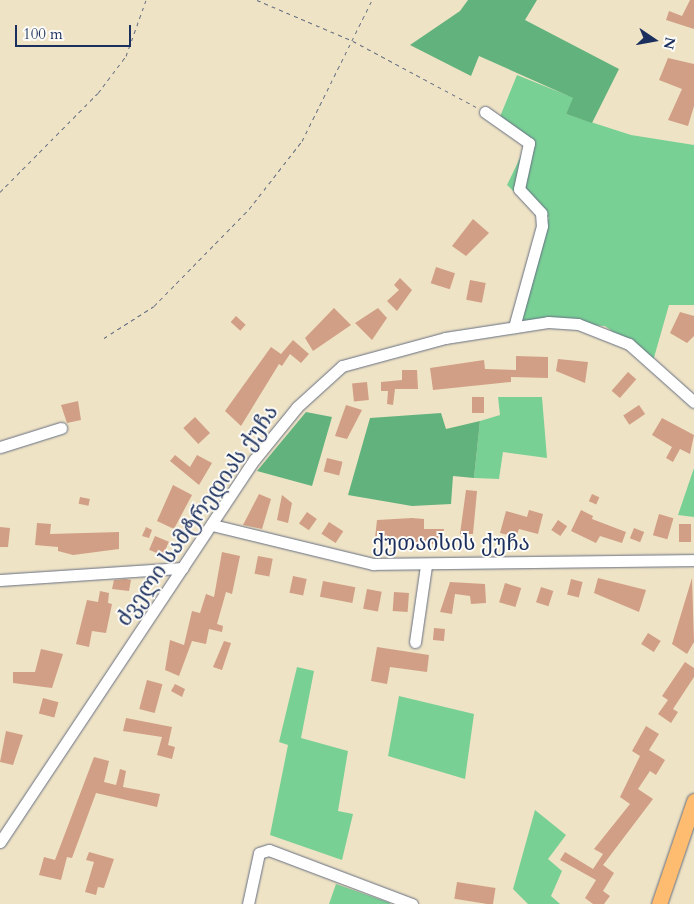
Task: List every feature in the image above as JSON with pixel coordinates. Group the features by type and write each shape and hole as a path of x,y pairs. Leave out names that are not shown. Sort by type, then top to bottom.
{"main road":[{"path":"659,904 694,801"}],"street":[{"path":"485,112 528,143 519,190 541,214 542,226 514,327"},
{"name":"ძველი სამტრედიას ქუჩა","path":"0,842 212,525 296,407 342,366 445,338 514,327 578,324 610,333 629,344 694,402"},
{"path":"0,447 61,428"},
{"name":"ქუთაისის ქუჩა","path":"212,525 372,564 426,566 694,560"},
{"path":"415,642 426,566"},
{"path":"0,580 183,568"},
{"path":"248,904 259,853 269,850 412,904"}],"path":[{"path":"0,192 98,93 126,56 146,0"},
{"path":"257,0 354,41 485,112"},
{"path":"104,338 154,306 249,209 302,141 354,41 372,0"}],"green space":[{"path":"468,0 537,0 525,20 619,69 592,123 566,114 573,98 479,56 471,76 410,45 460,11"},
{"path":"517,75 574,98 566,114 631,135 694,145 694,305 669,305 653,361 605,326 524,321 519,313 549,217 540,216 507,185 527,143 497,124"},
{"path":"498,397 542,397 547,458 503,452 499,479 474,478 480,421 500,415"},
{"path":"306,412 332,417 312,486 257,471"},
{"path":"441,413 446,429 480,421 474,478 453,476 451,504 412,506 348,495 370,418"},
{"path":"694,468 694,517 678,515"},
{"path":"297,667 314,671 301,738 348,751 338,811 353,814 342,860 270,835 288,745 279,742"},
{"path":"399,696 474,714 465,779 388,756"},
{"path":"535,810 566,835 548,859 562,871 551,896 560,904 528,904 513,889"},
{"path":"336,884 390,903 390,904 329,904"}],"building":[{"path":"690,0 694,0 694,29 666,20 669,11 682,16"},
{"path":"668,58 694,64 694,106 688,126 668,120 682,89 659,80"},
{"path":"473,219 489,233 466,256 452,246"},
{"path":"436,267 455,273 450,289 431,283"},
{"path":"400,278 412,290 397,311 387,301 399,290 394,285"},
{"path":"470,280 486,283 482,303 466,300"},
{"path":"334,308 351,325 313,351 305,338"},
{"path":"378,308 387,318 372,340 355,323"},
{"path":"680,312 694,316 694,336 687,343 670,333"},
{"path":"236,316 246,325 240,331 231,322"},
{"path":"293,340 309,354 301,363 290,354 282,366 279,364 241,426 225,411 271,347 281,354"},
{"path":"516,356 548,357 548,378 511,377 511,382 433,390 430,368 484,360 485,369 516,370"},
{"path":"558,359 588,362 585,383 556,371"},
{"path":"402,370 417,370 418,389 395,389 393,405 387,404 388,391 381,391 381,382 402,380"},
{"path":"628,372 636,379 620,398 612,391"},
{"path":"367,382 369,400 354,401 352,384"},
{"path":"472,397 484,397 484,413 472,413"},
{"path":"78,401 81,420 67,423 61,405"},
{"path":"346,405 362,410 347,439 335,436"},
{"path":"639,405 645,414 629,425 623,416"},
{"path":"195,417 210,433 198,444 183,428"},
{"path":"662,418 694,435 690,454 680,449 673,462 666,458 672,447 652,435"},
{"path":"175,455 190,467 197,455 212,463 199,485 170,461"},
{"path":"327,458 343,462 339,475 324,472"},
{"path":"173,485 192,495 174,529 157,521"},
{"path":"466,490 477,491 473,534 460,534"},
{"path":"259,494 271,499 262,529 243,525"},
{"path":"592,494 599,497 596,504 589,501"},
{"path":"282,495 292,503 288,523 277,520"},
{"path":"80,497 90,499 88,506 79,504"},
{"path":"529,510 543,514 538,534 519,529 516,537 500,533 506,511 527,517"},
{"path":"581,510 593,516 592,519 626,532 622,543 600,536 596,543 571,531"},
{"path":"307,512 317,519 309,530 299,523"},
{"path":"659,514 673,518 667,539 653,535"},
{"path":"424,519 424,529 444,529 444,545 375,538 377,520"},
{"path":"558,520 567,526 560,536 551,530"},
{"path":"329,522 343,531 336,543 321,534"},
{"path":"37,523 51,524 50,534 119,532 119,549 73,555 58,551 58,547 35,545"},
{"path":"679,524 691,524 691,542 679,542"},
{"path":"0,527 10,528 8,547 0,547"},
{"path":"146,527 152,530 149,538 142,536"},
{"path":"634,528 644,532 640,542 630,538"},
{"path":"155,536 169,542 163,556 149,550"},
{"path":"222,552 240,556 232,594 226,592 217,624 223,626 222,632 209,629 206,644 192,641 179,676 165,670 170,640 184,645 192,611 200,613 206,594 214,597"},
{"path":"258,556 273,559 269,577 255,574"},
{"path":"293,576 307,579 303,596 289,593"},
{"path":"598,578 646,590 639,612 594,593"},
{"path":"692,578 694,642 687,654 672,644"},
{"path":"571,579 583,582 579,597 567,595"},
{"path":"114,580 131,580 129,591 112,589"},
{"path":"323,581 355,587 352,603 320,597"},
{"path":"450,582 485,584 486,603 471,604 470,596 455,594 452,614 440,612"},
{"path":"505,583 521,588 515,607 499,602"},
{"path":"541,587 553,591 548,606 536,602"},
{"path":"367,589 382,592 378,611 363,609"},
{"path":"100,591 109,593 108,603 112,604 106,633 92,631 89,647 76,644 87,600 98,602"},
{"path":"394,592 409,593 408,612 393,611"},
{"path":"434,628 445,629 444,641 433,640"},
{"path":"648,633 661,641 654,652 641,644"},
{"path":"224,641 231,643 222,670 213,667"},
{"path":"377,647 429,655 427,672 390,667 387,684 371,681"},
{"path":"41,649 63,654 52,688 13,683 13,672 35,672"},
{"path":"685,662 694,668 694,677 673,709 678,712 671,723 658,714 668,700 662,696"},
{"path":"147,680 162,684 155,713 139,709"},
{"path":"175,684 185,689 182,697 171,691"},
{"path":"43,698 58,702 54,718 39,713"},
{"path":"126,718 172,727 168,745 175,747 172,759 157,755 162,737 123,731"},
{"path":"646,726 659,734 649,750 665,760 656,775 650,771 638,789 653,799 603,865 614,873 603,891 610,896 604,904 593,904 585,898 596,880 560,860 565,852 593,869 603,854 594,849 630,804 620,797 640,756 632,751"},
{"path":"6,731 23,735 13,765 0,762"},
{"path":"94,757 109,761 104,782 116,785 120,769 126,771 123,787 160,794 157,807 96,793 72,858 67,857 61,880 39,875 44,857 55,860"},
{"path":"89,852 114,859 104,888 98,887 96,895 85,892 94,862 86,860"},
{"path":"457,882 496,888 493,904 454,899"}]}
